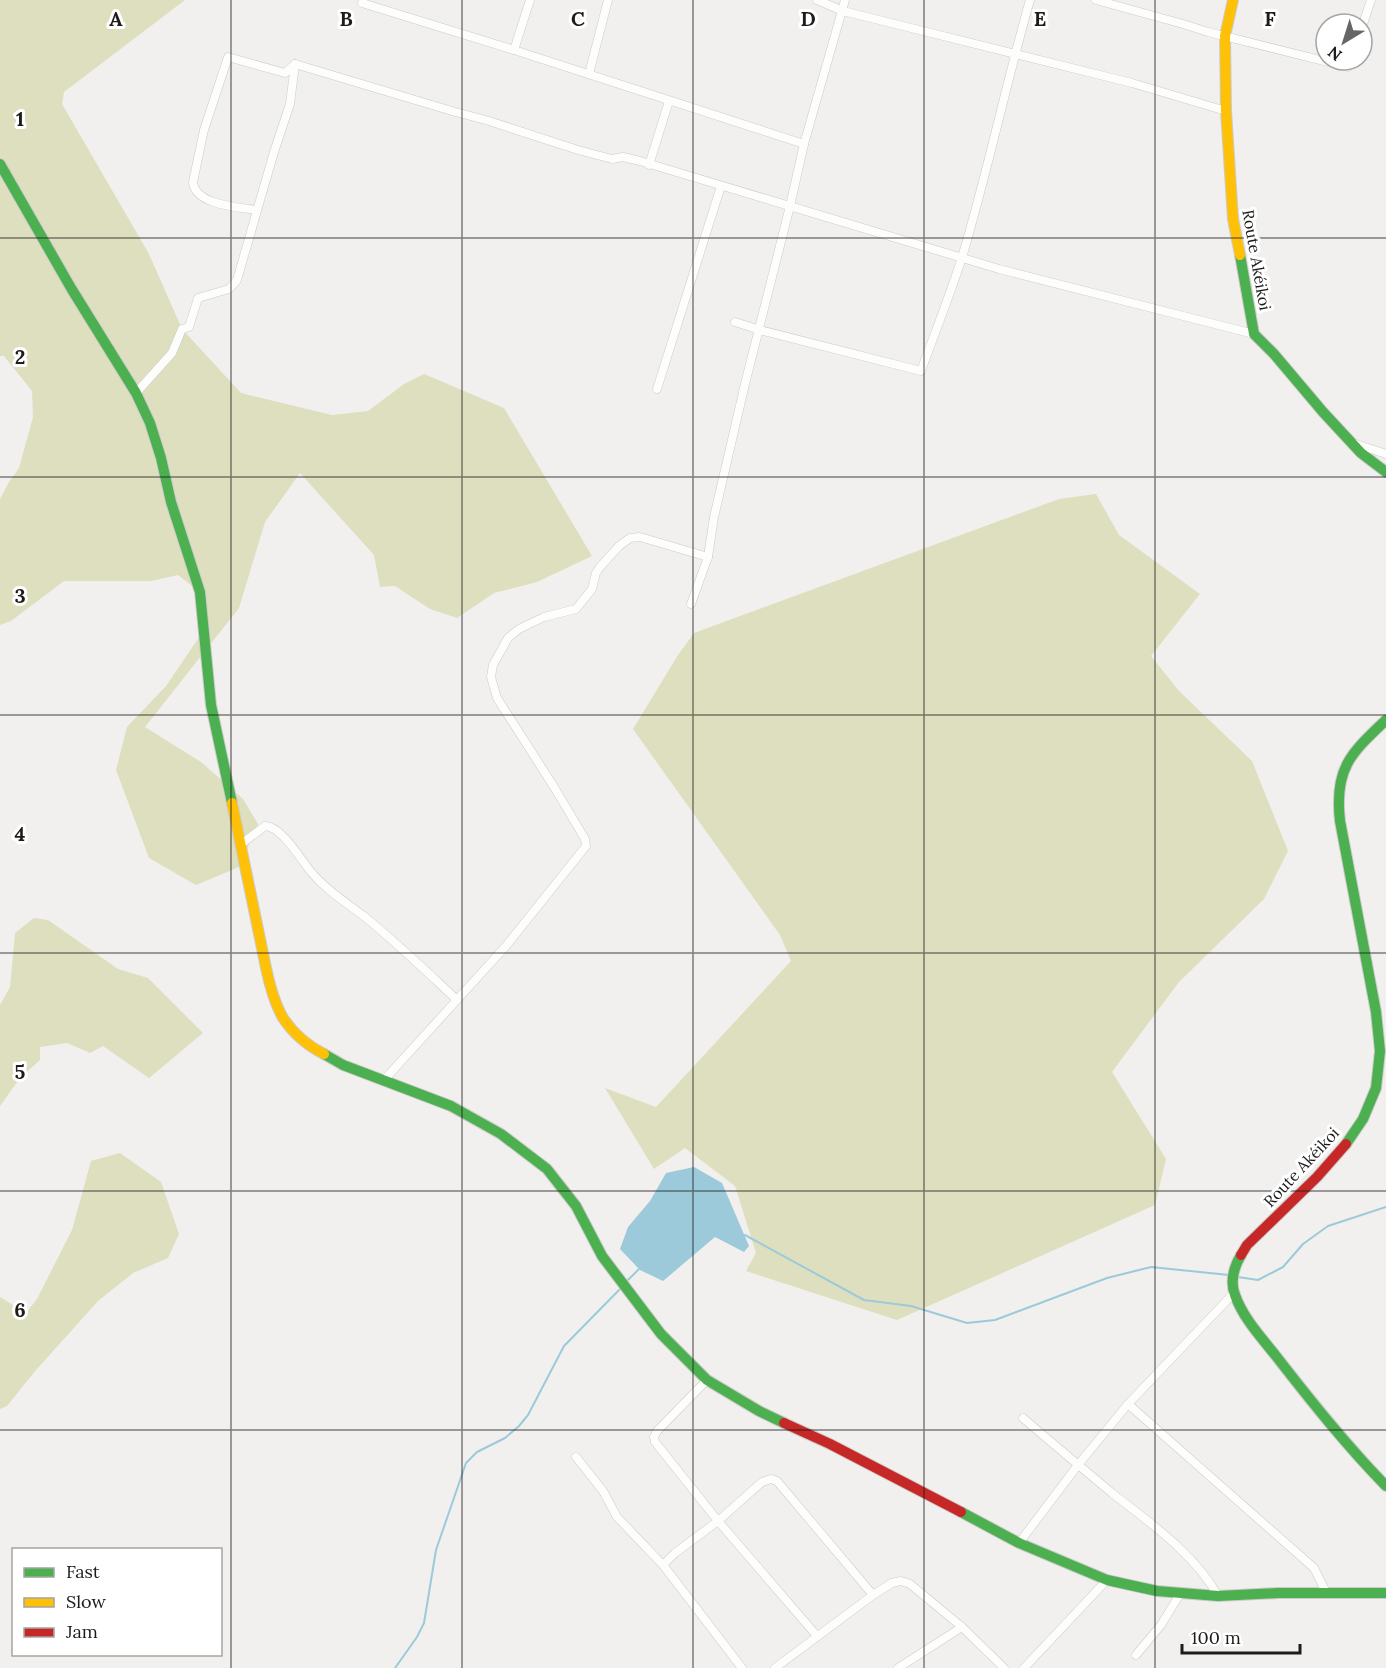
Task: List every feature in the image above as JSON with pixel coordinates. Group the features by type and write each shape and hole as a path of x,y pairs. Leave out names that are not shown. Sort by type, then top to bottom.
{"street":[{"path":"363,0 362,3 804,144"},
{"path":"514,50 530,0"},
{"path":"589,74 608,0"},
{"path":"817,0 843,11 1132,83 1226,111"},
{"path":"691,604 708,556 714,517 804,144 845,0"},
{"path":"735,322 921,371 962,257 980,196 1030,0"},
{"path":"1096,0 1314,58"},
{"name":"Route Akéikoi","path":"1233,0 1225,36 1226,111 1233,219 1254,334 1361,453 1386,472"},
{"path":"256,210 210,201 197,193 193,182 204,130 228,57 285,72 295,64"},
{"path":"295,64 489,121 578,150 612,159 623,157 999,269 1254,334"},
{"path":"136,393 172,353 182,329 189,327 198,298 229,289 237,280 256,210 290,104 295,64"},
{"path":"649,165 669,101"},
{"path":"0,164 71,288 136,393 156,440 171,502 200,592 211,705 271,988 284,1019 294,1032 316,1050 343,1065 451,1106 501,1134 547,1169 576,1206 602,1256 661,1334 707,1380 759,1411 830,1443 1018,1543 1107,1580 1157,1591 1218,1596 1326,1592 1386,1593"},
{"path":"657,389 721,186"},
{"path":"1352,442 1386,454"},
{"path":"384,1080 513,937 586,846 554,787 497,698 491,677 499,652 508,638 519,629 544,617 576,609 592,589 600,567 619,546 630,538 640,537 708,556"},
{"name":"Route Akéikoi","path":"1234,1293 1233,1275 1239,1258 1248,1245 1343,1148 1363,1119 1376,1088 1380,1051 1376,1012 1337,795 1350,757 1386,720"},
{"path":"240,844 265,826 273,828 323,885 366,918 457,1000"},
{"path":"1018,1543 1128,1404 1234,1293 1243,1313 1317,1409 1386,1486"},
{"path":"707,1380 657,1431 654,1442 718,1521 817,1636"},
{"path":"1128,1404 1314,1568 1326,1592"},
{"path":"1023,1418 1161,1532 1210,1581 1218,1596"},
{"path":"576,1457 603,1491 617,1517 663,1565 742,1668"},
{"path":"663,1565 762,1482 771,1479 777,1481 873,1594"},
{"path":"1024,1668 1107,1580"},
{"path":"775,1668 873,1594 892,1582 901,1581 910,1584 962,1626 1004,1668"},
{"path":"1136,1654 1161,1625 1180,1594"},
{"path":"898,1668 962,1626"}],"green space":[{"path":"0,0 185,0 64,92 62,104 149,254 182,329 241,393 332,415 368,411 404,384 424,374 504,408 592,556 537,582 494,593 457,618 430,609 395,586 380,587 374,555 300,473 265,522 239,608 145,727 201,762 243,799 258,824 239,867 196,885 149,858 116,770 127,727 166,686 204,630 200,592 178,575 151,581 64,581 11,621 0,625 0,499 19,468 33,417 32,391 4,356 0,356"},
{"path":"1096,494 1119,535 1200,594 1151,656 1179,691 1252,761 1288,851 1264,899 1179,982 1112,1072 1166,1159 1155,1205 897,1320 746,1271 756,1253 735,1186 685,1148 654,1169 605,1088 656,1107 791,961 780,935 633,729 694,633 1059,499"},
{"path":"34,918 48,920 118,969 148,978 203,1033 149,1078 103,1046 90,1053 67,1043 40,1047 40,1060 20,1078 0,1106 0,1005 10,987 15,933"},
{"path":"120,1153 161,1182 179,1234 168,1258 133,1273 98,1301 7,1406 0,1409 0,1297 26,1313 37,1299 72,1230 91,1161"}],"water":[{"path":"694,1167 722,1183 749,1246 744,1252 715,1237 663,1281 640,1270 620,1249 628,1227 650,1201 666,1173"}],"waterway":[{"path":"1238,1277 1258,1280 1283,1267 1303,1244 1328,1226 1386,1207"},
{"path":"745,1235 864,1300 911,1306 967,1323 995,1320 1107,1278 1151,1267 1229,1275"},
{"path":"627,1281 640,1268"},
{"path":"395,1668 424,1623 436,1550 466,1463 477,1452 505,1438 519,1426 528,1415 564,1346 621,1288"}],"traffic: fast":[{"path":"0,164 71,288 136,393 150,423 171,502 200,592 211,705 232,803"},
{"path":"1240,255 1254,334 1361,453 1386,472"},
{"path":"1346,1144 1363,1119 1376,1088 1380,1051 1376,1012 1340,821 1340,788 1342,775 1354,753 1386,720"},
{"path":"324,1054 343,1065 451,1106 501,1134 547,1169 576,1206 602,1256 661,1334 707,1380 784,1423"},
{"path":"1241,1255 1235,1270 1233,1285 1238,1303 1248,1319 1329,1422 1386,1486"},
{"path":"961,1512 1019,1543 1107,1580 1157,1591 1218,1596 1278,1593 1386,1593"}],"traffic: slow":[{"path":"1233,0 1225,36 1226,111 1233,219 1240,255"},
{"path":"232,803 274,998 291,1029 324,1054"}],"traffic: jam":[{"path":"1241,1255 1247,1245 1317,1177 1346,1144"},
{"path":"784,1423 830,1444 961,1512"}]}
